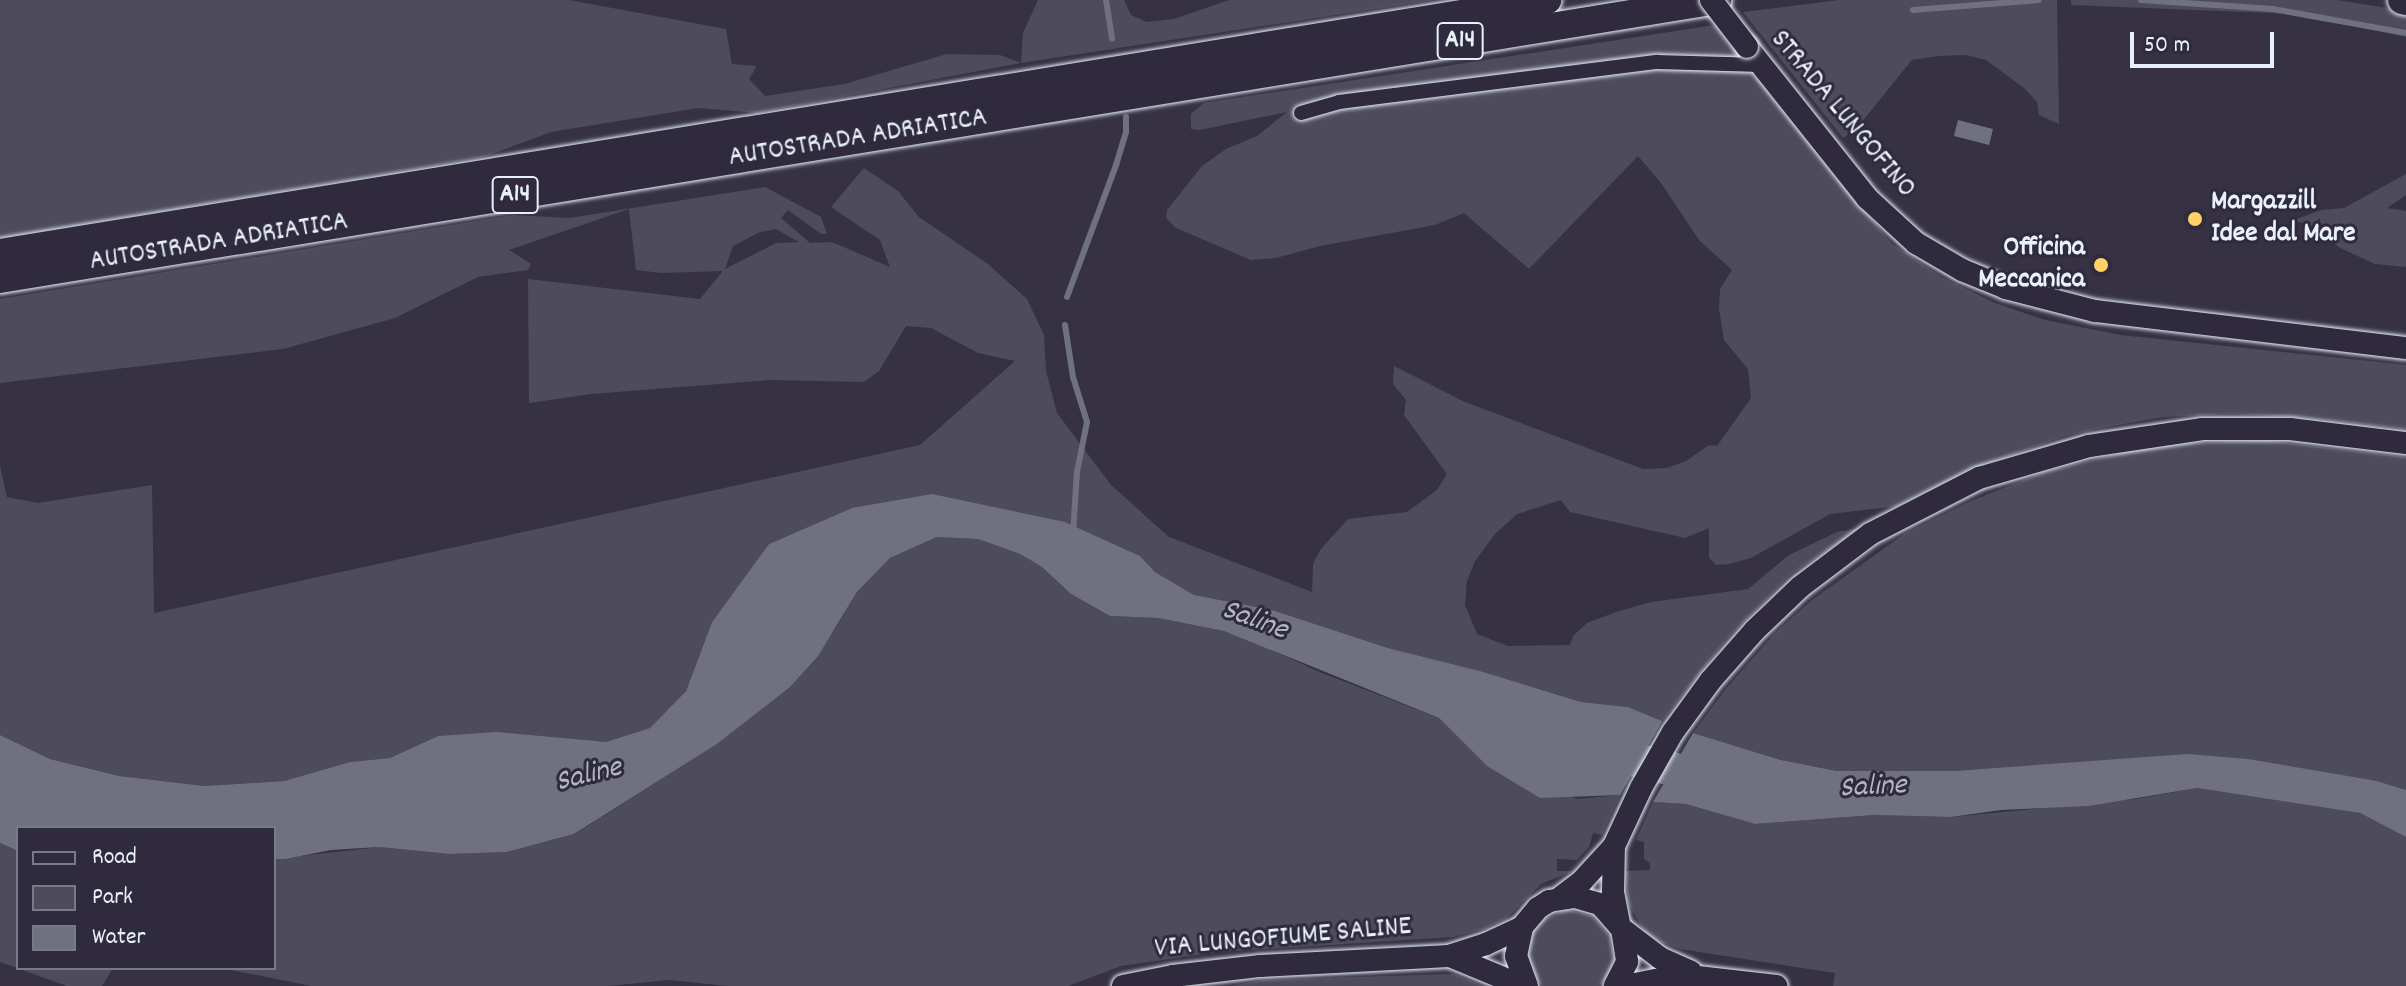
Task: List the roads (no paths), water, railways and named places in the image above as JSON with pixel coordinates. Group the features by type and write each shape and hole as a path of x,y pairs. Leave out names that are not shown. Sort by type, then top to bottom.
{"highway":[{"name":"AUTOSTRADA ADRIATICA","path":"1199,70 1547,0"},
{"name":"AUTOSTRADA ADRIATICA","path":"0,253 1199,70 1714,0"},
{"name":"AUTOSTRADA ADRIATICA","path":"0,279 1027,98"}],"street":[{"name":"STRADA LUNGOFINO","path":"1714,0 1754,56 1882,214 1916,243 1962,270 2006,288 2095,311 2406,348"},
{"path":"1301,113 1339,102 1657,62 1754,56"},
{"path":"1615,986 1627,962 1609,856 1641,788 1691,705 1732,655 1800,587 1870,534 1947,491 2013,465 2089,446 2218,429 2290,429 2406,443"},
{"name":"VIA LUNGOFIUME SALINE","path":"1123,986 1173,976 1260,966 1449,956 1486,944 1522,927 1538,908 1561,897 1609,856"},
{"path":"1561,897 1588,899 1610,912 1620,926 1660,958 1704,976"},
{"path":"1522,927 1516,956 1525,986"},
{"name":"VIA LUNGOFIUME SALINE","path":"1449,956 1525,986"},
{"path":"1625,986 1656,977 1704,976 1776,986"}],"water":[{"path":"1958,120 1993,129 1989,145 1954,136"},
{"path":"932,494 1065,522 1140,556 1155,572 1194,595 1272,610 1388,648 1480,671 1581,702 1628,707 1662,721 1620,795 1540,798 1487,766 1439,718 1224,631 1158,618 1110,616 1071,594 1042,567 1020,554 978,539 937,537 890,558 857,592 818,656 789,688 717,744 574,834 507,852 450,854 379,847 331,850 285,859 276,859 276,826 16,826 16,850 0,843 0,735 50,759 119,776 205,786 284,781 350,762 390,758 438,736 497,732 606,742 650,728 686,691 712,622 769,544 852,508"},
{"path":"1693,733 1781,760 1837,771 1955,771 2187,754 2248,759 2377,781 2406,790 2406,837 2360,813 2197,788 2089,806 2001,810 1951,817 1874,815 1755,824 1686,804 1653,802"}],"waterway":[{"path":"1106,0 1112,39"},
{"path":"1913,10 2039,0"},
{"path":"2141,0 2273,9 2406,33"},
{"path":"1067,297 1116,165 1126,132 1126,117"},
{"path":"1065,325 1073,377 1087,422 1077,472 1073,534"},
{"name":"Saline","path":"1592,749 1716,780"}],"place":[{"name":"Margazzill Idee dal Mare","path":"2195,219"},
{"name":"Officina Meccanica","path":"2101,265"}]}
